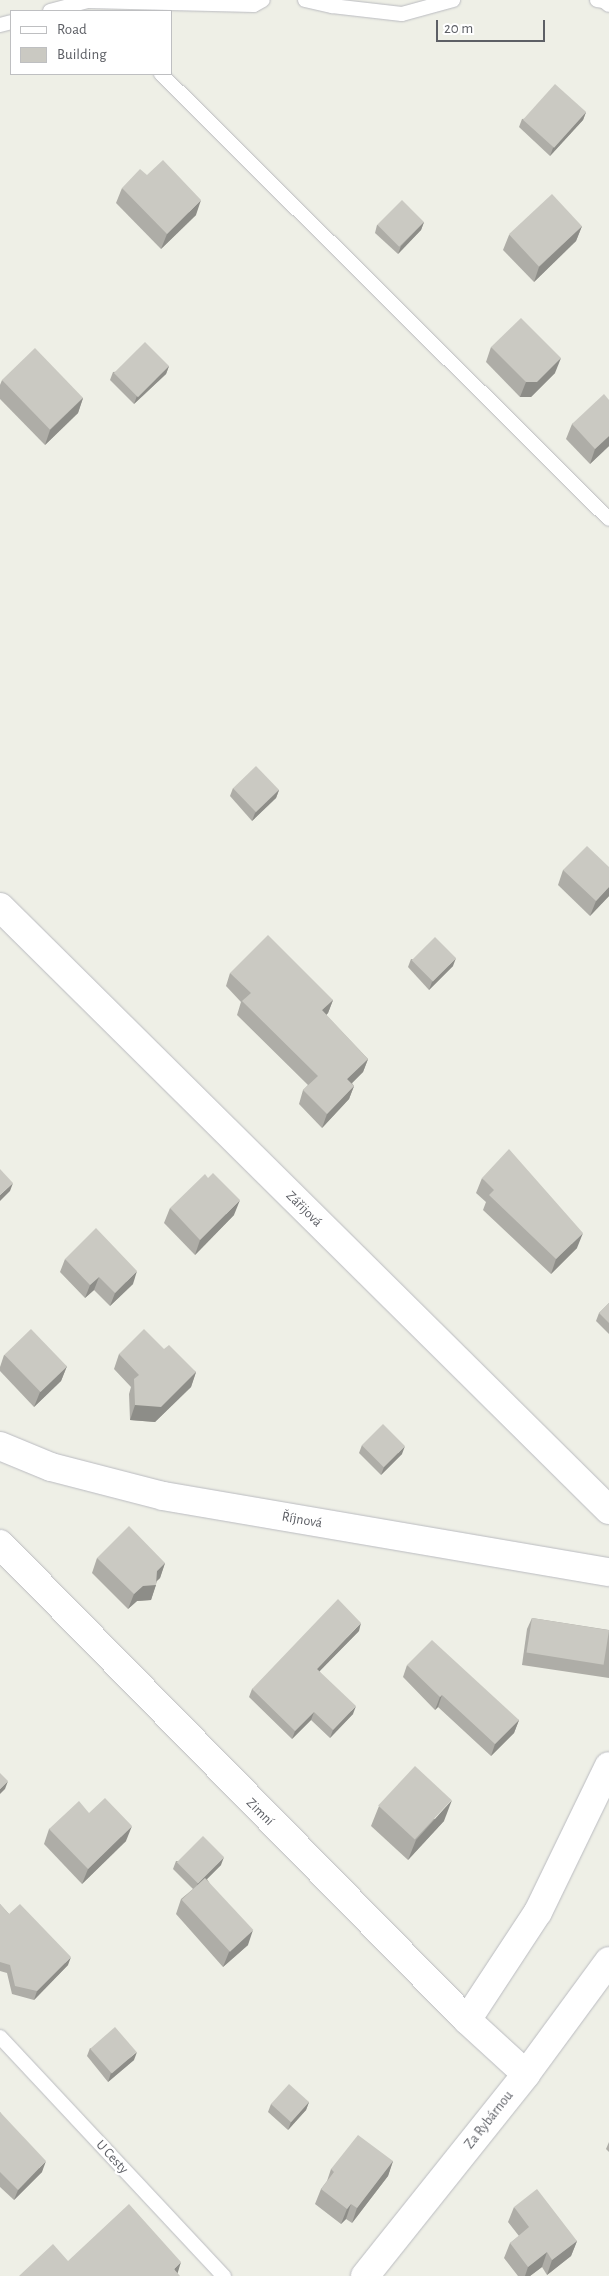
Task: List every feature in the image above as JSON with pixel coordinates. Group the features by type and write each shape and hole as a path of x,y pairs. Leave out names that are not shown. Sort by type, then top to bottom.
{"street":[{"name":"Zářijová","path":"0,907 609,1510"},
{"name":"Říjnová","path":"0,1446 51,1466 163,1496 609,1572"},
{"name":"Zimní","path":"0,1544 467,2020 526,2074"},
{"path":"467,2020 538,1912 609,1766"},
{"name":"Za Rybárnou","path":"365,2276 526,2074 609,1961"}],"lane":[{"path":"59,10 93,6 254,5 264,0"},
{"path":"305,0 332,6 402,14 453,0"},
{"path":"597,0 604,1 609,5"},
{"path":"162,75 609,519"},
{"name":"U Cesty","path":"0,2037 224,2276"}],"building":[{"path":"555,84 586,112 554,148 523,120"},
{"path":"163,160 201,200 167,234 122,188 140,169 147,175"},
{"path":"552,194 582,226 539,266 509,234"},
{"path":"402,200 424,222 399,247 377,225"},
{"path":"521,318 561,358 537,382 526,382 491,347"},
{"path":"145,342 169,366 138,397 114,373"},
{"path":"35,348 83,398 50,430 2,380"},
{"path":"604,394 609,400 609,436 595,449 572,424"},
{"path":"256,766 279,790 256,812 233,788"},
{"path":"587,846 609,867 609,887 596,901 563,870"},
{"path":"268,935 333,1000 322,1010 368,1059 347,1079 354,1086 327,1114 303,1090 318,1076 242,1001 251,993 230,973"},
{"path":"435,937 456,958 433,982 412,960"},
{"path":"509,1149 583,1233 556,1259 489,1195 494,1190 482,1178"},
{"path":"0,1169 13,1183 0,1195"},
{"path":"213,1173 240,1200 200,1240 170,1208 205,1174 208,1178"},
{"path":"96,1228 137,1271 115,1293 99,1277 90,1285 65,1259"},
{"path":"609,1303 609,1323 599,1313"},
{"path":"31,1329 67,1366 41,1392 4,1355"},
{"path":"144,1329 164,1349 169,1345 196,1372 161,1407 135,1405 134,1379 139,1375 119,1354"},
{"path":"383,1424 405,1446 384,1467 362,1445"},
{"path":"129,1526 165,1563 157,1571 156,1585 143,1586 134,1594 97,1558"},
{"path":"338,1599 361,1623 317,1669 356,1706 333,1730 314,1712 295,1731 252,1689"},
{"path":"532,1618 609,1630 604,1665 527,1653"},
{"path":"432,1640 519,1720 495,1744 442,1695 440,1697 407,1665"},
{"path":"415,1766 452,1800 415,1840 378,1805"},
{"path":"0,1773 8,1781 0,1789"},
{"path":"105,1798 132,1826 88,1869 49,1829 79,1801 89,1813"},
{"path":"203,1836 224,1857 198,1883 177,1862"},
{"path":"205,1878 253,1930 230,1952 182,1900"},
{"path":"0,1904 9,1914 20,1904 71,1957 37,1991 15,1986 10,1965 0,1962"},
{"path":"115,2027 137,2052 112,2074 90,2049"},
{"path":"289,2084 309,2102 291,2122 271,2104"},
{"path":"0,2112 46,2161 18,2190 0,2172"},
{"path":"358,2135 393,2161 357,2208 351,2204 347,2209 321,2189 334,2172 331,2169"},
{"path":"537,2189 577,2241 552,2260 547,2252 528,2267 510,2243 529,2227 514,2207"},
{"path":"129,2204 181,2262 174,2269 180,2276 19,2276 53,2244 68,2261"}]}
